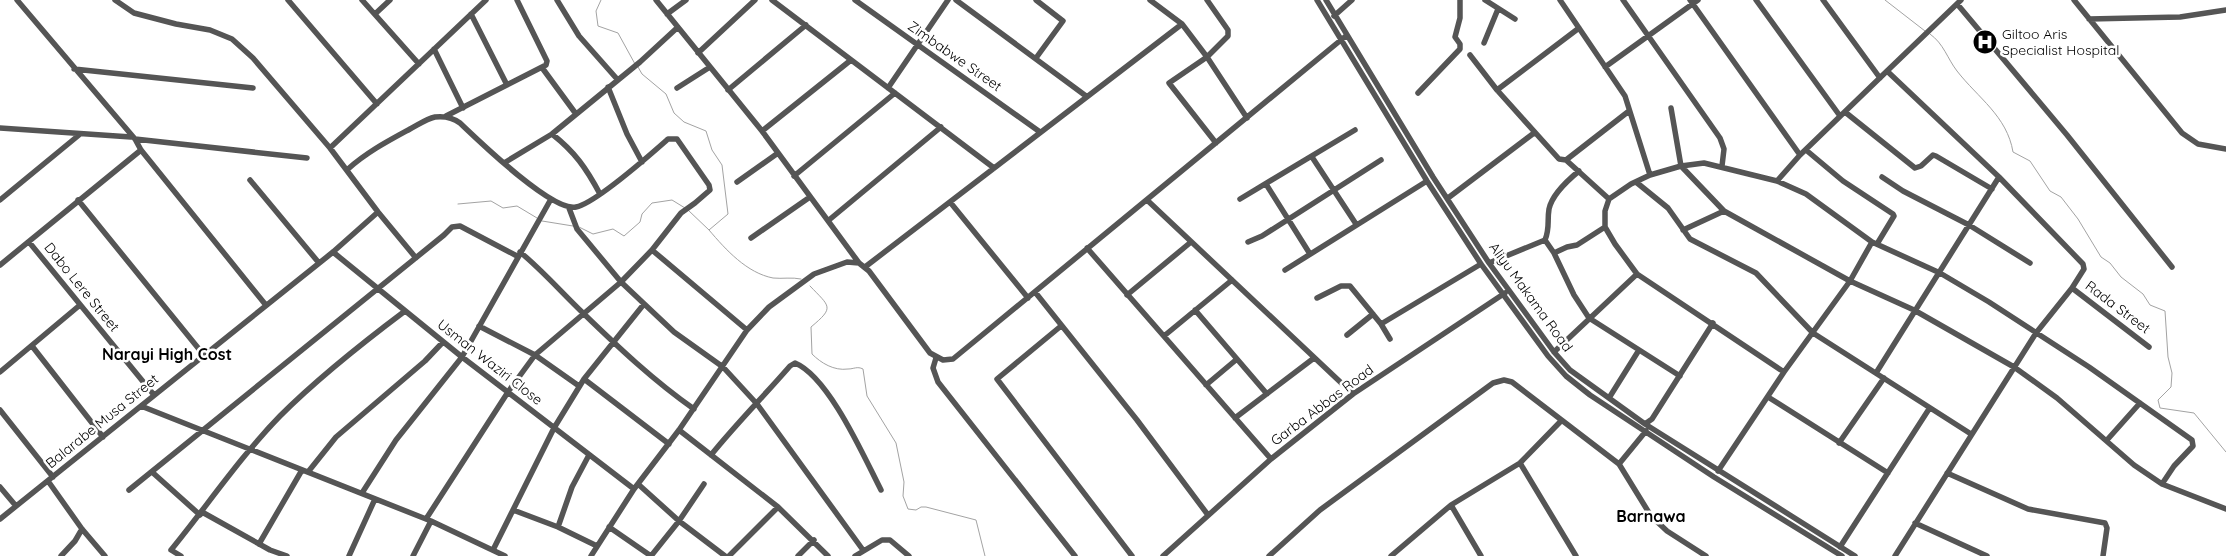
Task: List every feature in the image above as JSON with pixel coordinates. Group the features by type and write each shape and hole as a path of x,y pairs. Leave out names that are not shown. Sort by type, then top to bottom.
{"street":[{"path":"17,0 133,138 265,304"},
{"path":"115,0 134,13 176,24 210,30 232,40 253,58 348,169 378,212 416,258"},
{"path":"288,0 377,104"},
{"path":"362,0 419,64"},
{"path":"375,14 390,0"},
{"path":"330,148 486,0"},
{"path":"348,169 362,156 432,118 445,116 543,69 547,61 517,0"},
{"path":"557,0 579,36 618,79"},
{"path":"656,0 762,131 794,176 930,353 936,358 943,360 953,358 1028,298 1346,36"},
{"path":"667,14 686,0"},
{"path":"698,52 755,0"},
{"path":"772,0 994,168"},
{"name":"Zimbabwe Street","path":"856,0 1040,132"},
{"path":"888,88 948,0"},
{"path":"956,0 1086,96"},
{"path":"1036,0 1063,21 1036,58"},
{"path":"1150,0 1182,24 1207,57 1247,118"},
{"path":"1207,0 1229,33 1207,57 1170,83 1216,143"},
{"name":"Aliyu Makama Road","path":"1317,0 1427,180 1481,264 1548,356 1566,376 1590,395 1779,518 1842,556"},
{"name":"Aliyu Makama Road","path":"1326,0 1346,36 1489,263 1554,352 1570,370 1645,424 1855,556"},
{"path":"1334,16 1352,0"},
{"path":"1418,93 1460,49 1460,44 1454,37 1460,18 1460,0"},
{"path":"1560,0 1625,96 1650,175"},
{"path":"1623,0 1720,138 1724,149 1722,166"},
{"path":"1605,67 1691,2 1698,0"},
{"path":"1756,0 1842,114 1915,168 1921,166 1933,155 1992,189"},
{"path":"1823,0 1880,78"},
{"path":"2074,0 2182,133 2198,144 2226,149"},
{"path":"1488,1 1515,19"},
{"path":"1691,2 1800,154"},
{"path":"1777,181 1800,154 1959,2 2172,267"},
{"path":"1484,44 1498,9"},
{"path":"2089,19 2180,17 2226,10"},
{"path":"471,14 507,85"},
{"path":"591,556 636,487 694,409 748,330 769,307 814,274 847,262 862,265 950,202 1182,24"},
{"path":"728,90 806,26"},
{"path":"504,163 552,134 640,62 678,28"},
{"path":"1497,90 1579,28"},
{"path":"434,49 460,109 455,119"},
{"path":"1470,55 1497,90 1554,156 1566,160 1609,199"},
{"path":"762,131 851,60"},
{"path":"677,88 710,67"},
{"path":"74,69 253,88"},
{"path":"543,69 576,114"},
{"path":"1887,71 1999,177 2083,264 2084,269 2014,366 1895,556"},
{"path":"608,87 627,134 642,162"},
{"path":"794,176 894,93"},
{"path":"1671,108 1680,166 1724,211 1850,281 1914,310 2014,366 2057,398 2134,465 2162,484 2226,509"},
{"path":"1566,160 1629,111"},
{"path":"413,556 429,520 508,392 536,355 621,282 652,250 681,213 710,190 709,185 677,139 668,139 642,162 586,204 570,208 551,199 504,163 455,119 445,116"},
{"path":"829,220 941,127"},
{"path":"0,128 133,138 307,158"},
{"path":"1240,199 1355,130"},
{"path":"1448,198 1534,133"},
{"path":"552,134 571,149 585,166 600,194"},
{"path":"0,200 78,135"},
{"path":"0,265 141,150"},
{"path":"1718,471 1784,372 1894,216 1843,181 1806,150"},
{"path":"737,182 778,153"},
{"path":"1312,157 1356,224"},
{"path":"1248,242 1288,220 1381,160"},
{"path":"1784,372 1714,323 1637,274 1615,244 1605,226 1605,211 1609,199 1650,175 1680,166 1704,163 1777,181 1806,194 1875,243 1940,273 1989,302 2140,403 2194,442 2193,446 2174,466 2162,484"},
{"path":"1489,263 1545,240 1550,227 1549,210 1552,197 1579,171"},
{"path":"1882,177 1903,191 1969,225 2030,263"},
{"path":"1876,373 1999,177"},
{"path":"250,180 319,263"},
{"path":"1285,270 1427,180"},
{"path":"1636,182 1668,208 1683,230 1696,243 1756,273 1813,333 1929,409 1971,434"},
{"path":"1266,184 1310,254"},
{"path":"751,238 810,196"},
{"path":"362,493 396,440 462,357 538,219 551,199"},
{"path":"78,200 203,354"},
{"path":"1147,200 1353,394"},
{"path":"950,202 1028,298"},
{"path":"570,208 576,227 621,282 674,332 723,367 757,404 863,550"},
{"path":"1683,230 1724,211"},
{"name":"Balarabe Musa Street","path":"0,519 265,304 333,252 378,212"},
{"path":"129,490 455,225 519,254 537,266 584,314 652,377 694,409"},
{"path":"1554,254 1567,247 1576,245 1605,226"},
{"path":"1545,240 1574,295 1589,318 1680,376"},
{"name":"Dabo Lere Street","path":"29,242 154,395"},
{"path":"1127,295 1191,242"},
{"path":"1087,248 1271,459"},
{"path":"652,250 748,330"},
{"name":"Usman Waziri Close","path":"333,252 443,342 589,456 636,487 725,556"},
{"path":"1381,324 1481,264"},
{"path":"1554,352 1637,274"},
{"path":"1164,336 1232,280"},
{"path":"1317,298 1346,285 1373,314 1390,338"},
{"name":"Rada Street","path":"2072,288 2149,346"},
{"name":"Garba Abbas Road","path":"1163,556 1271,459 1353,394 1509,290"},
{"path":"1035,292 1137,420 1208,515"},
{"path":"493,550 554,428 579,386 644,304"},
{"path":"0,372 80,305"},
{"path":"1196,310 1267,394"},
{"path":"181,556 171,550 250,450 279,417 344,357 405,311"},
{"path":"1347,335 1373,314"},
{"path":"1645,424 1652,419 1714,323"},
{"path":"479,326 536,355 579,386"},
{"path":"1061,326 997,379 1132,556"},
{"path":"259,544 305,471 336,437 425,361 443,342"},
{"path":"32,346 103,436"},
{"path":"1609,398 1639,350"},
{"path":"936,358 934,374 938,382 1075,556"},
{"path":"1235,418 1314,358"},
{"path":"1206,385 1237,359"},
{"path":"711,455 733,427 757,404 790,366 795,364 804,367 813,374 844,420 881,490"},
{"path":"1839,443 1884,378"},
{"path":"584,379 669,444"},
{"path":"1269,556 1320,510 1493,383 1504,380 1512,382 1619,464 1651,516 1667,531 1706,556"},
{"path":"1768,397 1888,473"},
{"path":"2107,440 2140,403"},
{"path":"141,406 200,431 429,520 505,556"},
{"path":"1840,547 1929,409"},
{"path":"0,410 53,477"},
{"path":"1391,556 1451,505 1520,463 1561,421"},
{"path":"679,430 778,506 828,556"},
{"path":"1619,464 1646,431"},
{"path":"558,528 572,487 589,456"},
{"path":"1520,463 1576,556"},
{"path":"152,472 201,513 259,544 268,553 287,556"},
{"path":"1947,472 2028,508 2105,523 2107,528 2103,556"},
{"path":"48,481 82,529 105,556"},
{"path":"609,527 651,556 679,521 704,484"},
{"path":"0,487 16,506"},
{"path":"349,556 375,499"},
{"path":"1451,505 1481,556"},
{"path":"729,556 778,506"},
{"path":"513,510 597,546"},
{"path":"1779,518 1783,512"},
{"path":"1915,523 1987,556"},
{"path":"61,556 75,541 82,529"},
{"path":"798,556 814,540"},
{"path":"855,556 882,540 890,540 908,556"}],"waterway":[{"path":"601,0 596,11 598,26 618,33 635,64"},
{"path":"1885,0 1925,31"},
{"path":"1930,34 1942,47 1965,81 1991,108 2005,128 2013,152 2030,161 2050,191 2061,197 2078,219 2101,257 2110,263 2121,277 2143,294 2150,305 2165,311 2168,357 2172,373 2171,387 2158,400 2160,408 2194,413 2226,452"},
{"path":"638,67 642,74 666,94 674,113 684,122 706,131 712,150 722,165 728,214 709,230 730,253 754,271 773,278 801,279"},
{"path":"579,227 593,234 613,229 624,236 640,222 642,214 652,203 672,200 685,208"},
{"path":"458,204 491,201 503,208 517,206 537,218"},
{"path":"688,210 709,230"},
{"path":"542,221 573,226"},
{"path":"810,286 822,298 827,307 824,315 811,327 812,354 833,368 863,369 867,396 896,443 904,482 903,496 908,509 916,510 926,507 976,520 985,556"}],"place":[{"name":"Giltoo Aris Specialist Hospital","path":"1985,42"}],"district":[{"name":"Narayi High Cost","path":"167,354"},
{"name":"Barnawa","path":"1651,516"}]}
